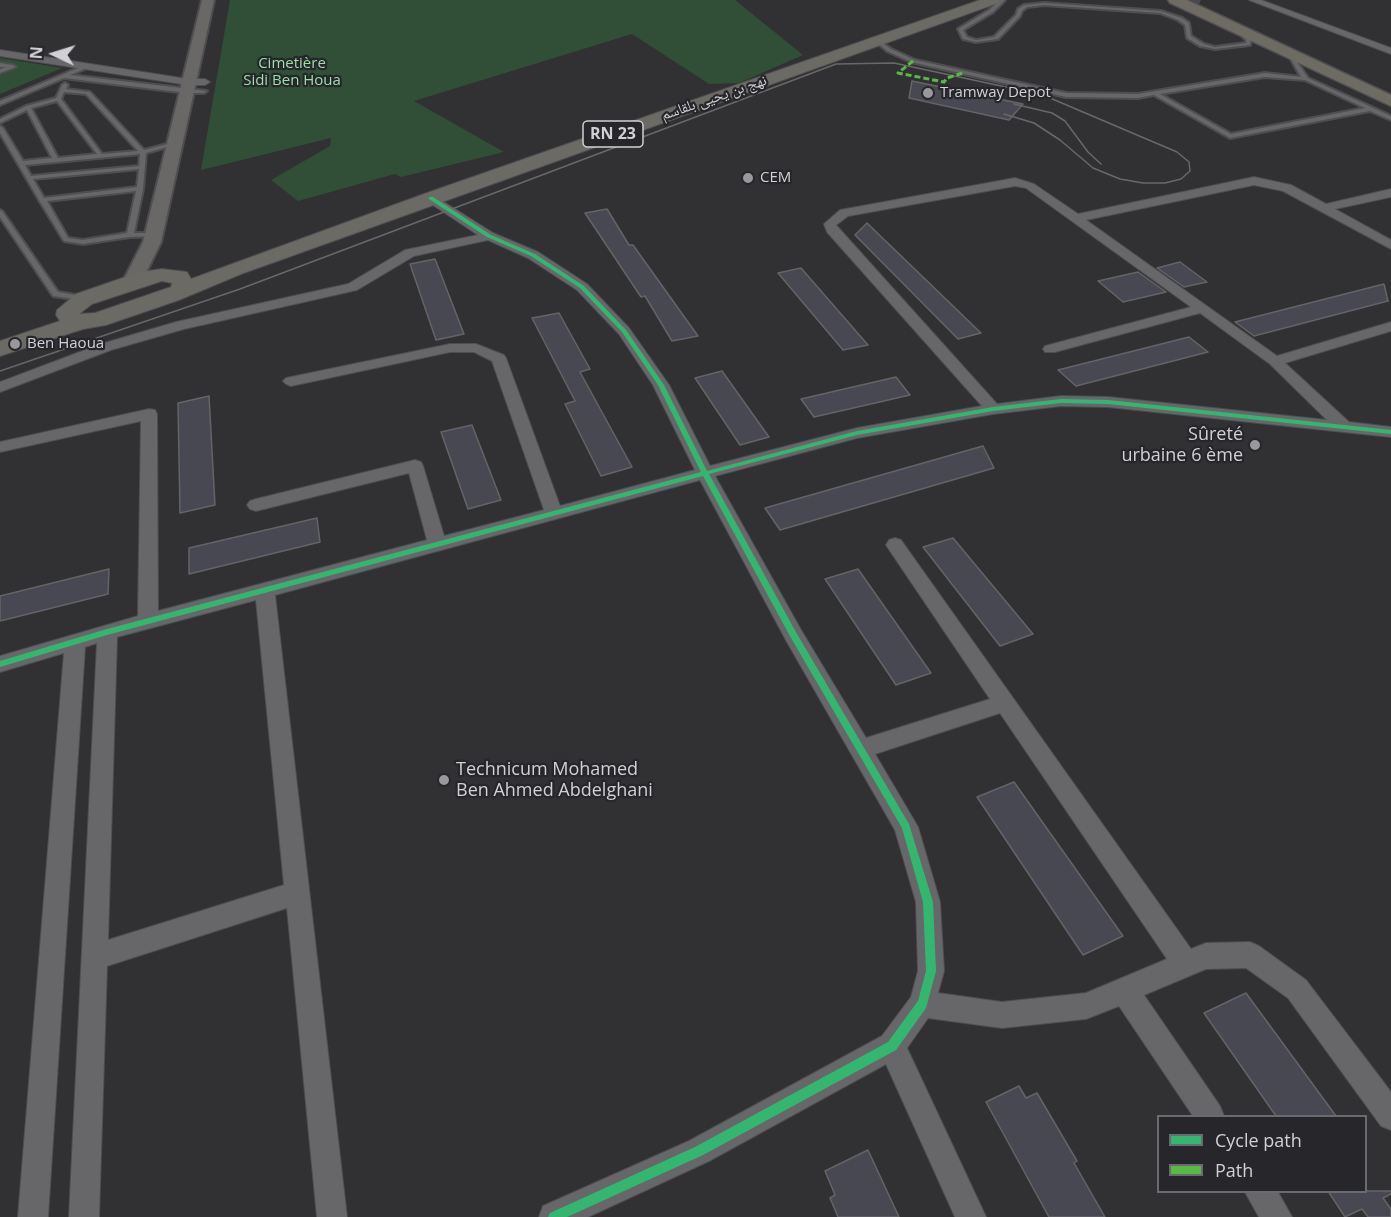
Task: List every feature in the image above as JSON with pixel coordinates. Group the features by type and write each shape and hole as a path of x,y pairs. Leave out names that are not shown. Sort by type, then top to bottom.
{"highway":[{"path":"1175,0 1391,101"},
{"path":"1204,3 1391,85"},
{"path":"1204,3 1391,94"},
{"path":"1248,5 1263,21"}],"main road":[{"path":"197,89 208,0"},
{"path":"77,310 98,320 171,295 168,260 175,144 197,89 220,0"},
{"name":"نهج بن يحيى بلقاسم","path":"168,260 233,269 993,0"},
{"path":"132,283 147,255 168,260"},
{"path":"0,349 34,337 77,310 132,283 168,260"}],"street":[{"path":"1248,5 1391,51"},
{"path":"0,53 197,89"},
{"path":"1076,218 1250,181 1287,188 1391,245"},
{"path":"993,409 831,230 830,224 844,213 1015,182 1030,186 1204,308 1275,361 1344,427"},
{"path":"1326,208 1391,193"},
{"path":"432,198 489,236 533,255 582,286 624,332 661,385 705,473 794,636 906,827 928,902 931,971 921,1004 892,1046 699,1151 554,1217"},
{"path":"0,387 106,347 170,328 352,287 410,253 489,236"},
{"path":"1050,349 1204,308"},
{"path":"1275,361 1391,326"},
{"path":"291,381 450,348 476,348 499,358 554,513"},
{"path":"0,664 107,632 857,433 993,409 1061,401 1108,402 1391,432"},
{"path":"0,447 149,414 148,621"},
{"path":"256,505 415,466 437,544"},
{"path":"895,545 1186,965"},
{"path":"265,590 332,1217"},
{"path":"84,1217 107,632"},
{"path":"33,1217 75,641"},
{"path":"862,749 1005,703"},
{"path":"94,957 297,893"},
{"path":"921,1004 1002,1015 1086,1006 1206,956 1250,955 1297,989 1391,1116"},
{"path":"1124,990 1209,1115"},
{"path":"892,1046 971,1217"},
{"path":"1261,1193 1277,1217"}],"lane":[{"path":"1003,0 991,11 960,30 965,38 976,41 996,38 1020,10 1026,6 1044,4 1161,12 1187,24 1189,37 1202,45 1215,48 1248,44 1249,40 1239,31"},
{"path":"878,40 889,50 913,61 1043,91 1085,96 1155,94 1259,76 1306,79 1391,118"},
{"path":"1292,56 1306,79"},
{"path":"0,65 14,67 0,71"},
{"path":"0,104 85,67"},
{"path":"64,76 197,89"},
{"path":"58,99 62,90 74,77"},
{"path":"62,90 88,93 143,152 140,189 130,235"},
{"path":"1155,94 1230,136 1371,108"},
{"path":"0,121 28,107 58,99"},
{"path":"58,99 101,156"},
{"path":"28,107 56,160"},
{"path":"0,129 66,240 83,242 130,235 168,260"},
{"path":"21,164 143,152 175,144"},
{"path":"29,178 143,167"},
{"path":"42,200 140,189"},
{"path":"0,212 56,294 77,310"}],"green space":[{"name":"Cimetière Sidi Ben Houa","path":"230,0 735,0 803,55 739,83 709,84 632,34 414,101 504,152 401,177 395,174 298,201 271,180 330,146 331,138 201,170"},
{"path":"0,58 62,68 0,94"}],"building":[{"path":"912,81 1023,104 1009,120 909,98"},
{"path":"607,209 629,245 633,245 698,336 672,341 645,296 641,297 585,213"},
{"path":"867,223 981,333 958,339 855,235"},
{"path":"435,259 464,334 436,340 410,264"},
{"path":"1180,262 1207,282 1184,287 1157,268"},
{"path":"801,268 868,345 843,350 778,273"},
{"path":"1138,272 1166,292 1123,302 1098,281"},
{"path":"1384,284 1388,301 1254,336 1235,322"},
{"path":"559,313 590,369 580,372 632,467 601,476 565,404 575,401 532,318"},
{"path":"1189,337 1208,352 1076,386 1058,370"},
{"path":"722,371 769,437 740,445 695,378"},
{"path":"896,377 910,395 814,417 801,399"},
{"path":"209,396 215,505 180,513 178,403"},
{"path":"472,425 501,500 468,509 441,432"},
{"path":"983,446 994,468 780,530 765,508"},
{"path":"317,518 320,542 189,574 189,548"},
{"path":"953,538 1033,634 1000,646 923,547"},
{"path":"109,569 108,594 0,621 0,596"},
{"path":"858,569 931,673 896,685 825,579"},
{"path":"1014,782 1123,936 1083,955 977,797"},
{"path":"1246,993 1335,1115 1275,1115 1204,1013"},
{"path":"1019,1086 1026,1098 1037,1093 1077,1161 1074,1163 1105,1217 1049,1217 986,1102"},
{"path":"868,1150 899,1217 838,1217 830,1198 835,1195 825,1171"},
{"path":"1391,1191 1391,1194 1383,1198 1391,1209 1391,1217 1368,1217 1362,1209 1345,1217 1329,1193"}],"tunnel":[{"path":"1191,0 1199,4"}],"tram line":[{"path":"0,371 240,289 836,64 894,63 1043,95 1177,152 1189,162 1190,171 1181,179 1165,183 1143,183 1120,179 1093,168 1060,140 1034,123 1004,114"},
{"path":"1014,104 1052,113 1065,121 1088,152 1101,164"}],"marked path":[{"path":"913,61 898,73 944,82 947,78 963,73"}],"cycle path":[{"path":"431,198 489,236 533,255 582,287 624,331 661,385 713,489 794,636 906,827 928,902 931,971 922,1004 892,1046 699,1151 554,1217"},
{"path":"0,664 107,632 857,433 993,409 1061,401 1108,402 1391,432"}],"place":[{"name":"Tramway Depot","path":"928,93"},
{"name":"CEM","path":"748,178"},
{"name":"Ben Haoua","path":"15,344"},
{"name":"Sûreté urbaine 6 ème","path":"1255,445"},
{"name":"Technicum Mohamed Ben Ahmed Abdelghani","path":"444,780"}]}
